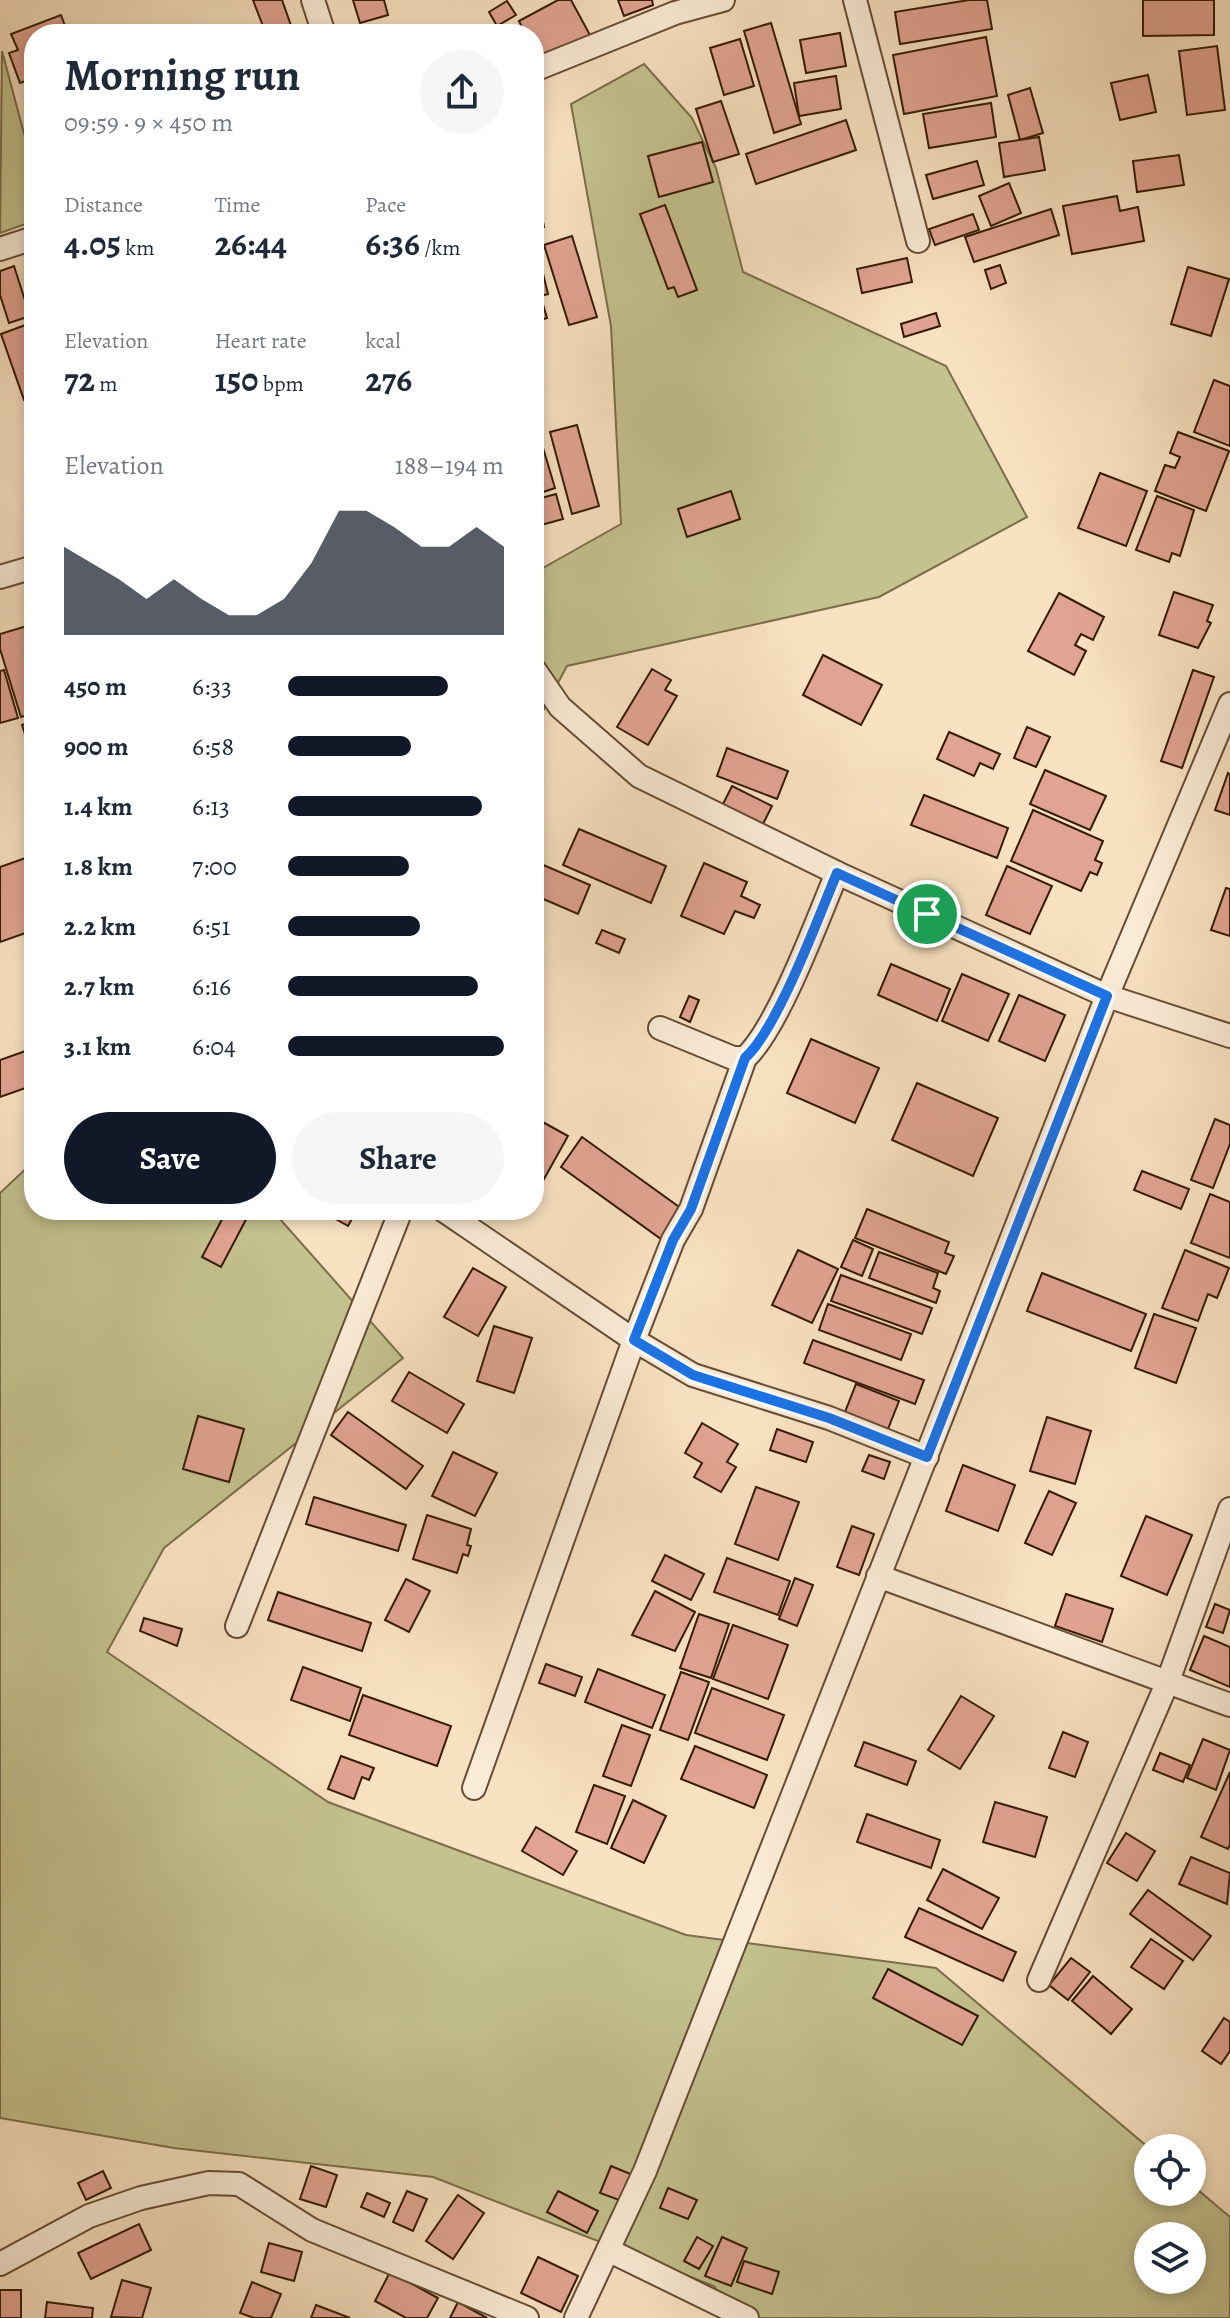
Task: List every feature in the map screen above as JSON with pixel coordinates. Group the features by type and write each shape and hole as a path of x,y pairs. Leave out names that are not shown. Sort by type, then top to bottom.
{"street":[{"path":"313,0 321,24"},
{"path":"544,66 675,13 723,0"},
{"path":"855,0 918,241"},
{"path":"0,249 24,241"},
{"path":"0,577 24,570"},
{"path":"544,684 560,707 639,776 837,873 1107,996 1230,1036"},
{"path":"576,2318 610,2251 1107,996 1230,704"},
{"path":"474,1788 634,1340 673,1240 691,1209 745,1058 755,1049 771,1021 837,873"},
{"path":"660,1028 733,1058 745,1058"},
{"path":"237,1626 397,1220"},
{"path":"458,1220 634,1340 693,1375 829,1418 927,1457"},
{"path":"1039,1980 1168,1681 1230,1509"},
{"path":"878,1576 1230,1705"},
{"path":"0,2264 89,2216 141,2198 209,2183 239,2184 312,2230 527,2318"},
{"path":"610,2251 747,2318"}],"shaded area":[{"path":"2,51 24,134 24,225 0,233"},
{"path":"644,64 692,118 716,168 743,272 946,366 1027,517 879,597 567,666 544,709 544,567 621,524 611,326 571,104"},
{"path":"24,1170 24,1220 281,1220 403,1358 164,1548 107,1652 328,1802 686,1935 936,1968 1134,2135 1134,2206 1206,2206 1206,2197 1230,2217 1230,2318 733,2318 714,2286 433,2177 174,2148 0,2118 0,1193"}],"building":[{"path":"253,0 282,0 290,24 262,24"},
{"path":"353,0 384,0 388,15 360,23"},
{"path":"558,0 571,0 590,35 544,59 544,24 520,24 519,21"},
{"path":"618,0 652,0 653,5 624,16"},
{"path":"987,0 992,29 900,44 895,12"},
{"path":"1143,0 1214,0 1214,35 1143,36"},
{"path":"507,1 516,15 496,24 489,12"},
{"path":"61,15 64,24 37,24"},
{"path":"771,23 801,124 774,133 744,31"},
{"path":"24,29 24,82 20,83 9,53 18,50 11,34"},
{"path":"840,33 846,66 806,73 800,40"},
{"path":"986,37 997,96 904,114 893,55"},
{"path":"740,39 754,86 724,95 710,48"},
{"path":"1217,46 1225,110 1187,115 1179,51"},
{"path":"1148,75 1156,112 1120,120 1111,83"},
{"path":"836,76 841,109 799,116 794,83"},
{"path":"1030,88 1043,133 1020,140 1008,95"},
{"path":"721,101 739,154 713,162 696,109"},
{"path":"991,103 996,137 929,148 923,114"},
{"path":"846,120 856,150 756,184 746,154"},
{"path":"1039,137 1045,170 1004,177 999,143"},
{"path":"702,142 713,182 659,197 648,156"},
{"path":"1179,155 1184,185 1137,192 1133,161"},
{"path":"977,161 984,185 933,199 926,175"},
{"path":"1009,183 1021,213 991,226 979,196"},
{"path":"1117,196 1120,211 1138,207 1144,241 1072,254 1063,206"},
{"path":"665,205 697,290 678,297 674,287 668,289 640,214"},
{"path":"1051,209 1059,235 974,262 965,237"},
{"path":"973,214 979,230 935,245 929,229"},
{"path":"572,236 597,317 569,325 544,245"},
{"path":"907,258 912,282 862,293 857,269"},
{"path":"1000,265 1006,283 991,289 985,270"},
{"path":"14,266 24,297 24,318 9,323 0,295 0,271"},
{"path":"1188,267 1229,279 1211,336 1171,324"},
{"path":"936,313 940,326 904,337 901,324"},
{"path":"24,326 24,400 1,334"},
{"path":"1214,380 1230,386 1230,446 1194,432"},
{"path":"577,425 599,506 572,514 550,432"},
{"path":"1178,432 1229,451 1206,511 1155,491 1165,465 1175,468 1180,457 1170,453"},
{"path":"544,451 555,488 544,492"},
{"path":"1100,473 1147,491 1126,546 1078,528"},
{"path":"731,491 740,519 687,537 678,509"},
{"path":"556,494 563,519 544,524 544,497"},
{"path":"1157,496 1194,510 1180,556 1172,553 1169,562 1136,550"},
{"path":"1174,592 1213,605 1207,621 1211,623 1198,648 1159,635"},
{"path":"1059,593 1104,617 1093,640 1081,634 1075,645 1086,651 1074,675 1028,651"},
{"path":"24,627 24,716 21,717 0,649 0,634"},
{"path":"823,655 882,685 861,725 803,695"},
{"path":"652,669 671,680 665,690 677,696 648,745 617,727"},
{"path":"4,670 18,718 0,723 0,671"},
{"path":"1193,670 1214,677 1182,768 1161,761"},
{"path":"1027,727 1050,737 1036,767 1014,758"},
{"path":"949,732 1000,754 993,769 980,763 974,776 937,759"},
{"path":"727,748 788,771 777,799 717,776"},
{"path":"1045,770 1106,796 1090,830 1030,804"},
{"path":"1230,774 1230,815 1215,810"},
{"path":"732,786 772,806 761,828 721,808"},
{"path":"924,795 1008,828 997,858 911,825"},
{"path":"1033,810 1103,841 1095,860 1102,863 1097,875 1090,872 1081,891 1011,861"},
{"path":"579,829 666,866 651,903 563,865"},
{"path":"24,859 24,934 0,942 0,867"},
{"path":"704,863 747,882 741,896 760,905 754,918 735,911 724,934 681,916"},
{"path":"544,865 590,885 578,914 544,899"},
{"path":"1007,866 1052,886 1030,934 986,915"},
{"path":"1226,888 1230,889 1230,936 1211,930"},
{"path":"602,930 625,939 619,953 596,943"},
{"path":"891,964 950,989 937,1021 878,995"},
{"path":"962,974 1009,994 988,1041 942,1021"},
{"path":"1019,995 1065,1015 1045,1061 999,1041"},
{"path":"689,996 699,1000 690,1022 680,1017"},
{"path":"811,1039 879,1068 855,1123 787,1093"},
{"path":"24,1052 24,1089 0,1097 0,1060"},
{"path":"917,1083 998,1118 973,1176 892,1140"},
{"path":"1215,1119 1230,1125 1230,1144 1213,1188 1191,1180"},
{"path":"544,1123 568,1136 544,1179"},
{"path":"582,1137 682,1209 661,1239 561,1167"},
{"path":"1142,1171 1189,1189 1181,1209 1134,1190"},
{"path":"1210,1194 1230,1202 1230,1258 1191,1243"},
{"path":"867,1209 949,1242 945,1253 954,1256 946,1274 855,1238"},
{"path":"222,1220 246,1220 221,1267 202,1257"},
{"path":"338,1220 351,1220 348,1226"},
{"path":"853,1240 873,1249 862,1276 841,1267"},
{"path":"798,1250 838,1269 812,1323 772,1305"},
{"path":"1185,1250 1229,1268 1217,1298 1208,1294 1198,1321 1162,1308"},
{"path":"879,1252 938,1273 933,1288 940,1291 936,1303 869,1278"},
{"path":"473,1268 506,1287 478,1336 444,1317"},
{"path":"1042,1273 1146,1314 1131,1351 1027,1311"},
{"path":"841,1275 932,1308 922,1334 831,1301"},
{"path":"828,1304 911,1334 901,1360 819,1330"},
{"path":"1154,1314 1196,1328 1176,1383 1135,1368"},
{"path":"494,1326 532,1338 514,1393 477,1381"},
{"path":"813,1340 924,1380 915,1404 804,1363"},
{"path":"409,1372 464,1404 447,1433 392,1401"},
{"path":"856,1384 899,1401 888,1429 845,1412"},
{"path":"348,1412 423,1466 406,1489 331,1435"},
{"path":"198,1416 244,1429 229,1482 183,1469"},
{"path":"1047,1417 1091,1431 1075,1484 1030,1471"},
{"path":"702,1423 738,1444 727,1462 736,1467 721,1492 694,1477 702,1463 685,1453"},
{"path":"777,1429 813,1442 806,1462 770,1450"},
{"path":"453,1452 497,1473 475,1516 432,1496"},
{"path":"869,1455 890,1462 884,1479 862,1471"},
{"path":"963,1465 1015,1485 998,1531 946,1511"},
{"path":"756,1487 799,1502 778,1560 735,1544"},
{"path":"1049,1491 1076,1503 1052,1555 1025,1543"},
{"path":"314,1497 406,1525 398,1551 306,1524"},
{"path":"427,1515 471,1529 468,1556 463,1554 457,1573 413,1559"},
{"path":"1146,1516 1192,1535 1167,1595 1121,1576"},
{"path":"852,1526 874,1534 859,1575 837,1567"},
{"path":"665,1555 704,1574 691,1600 652,1581"},
{"path":"727,1558 790,1581 778,1615 714,1592"},
{"path":"795,1578 813,1585 797,1626 779,1619"},
{"path":"406,1579 430,1591 409,1632 385,1620"},
{"path":"655,1591 695,1612 675,1651 632,1635"},
{"path":"278,1592 371,1623 362,1651 268,1620"},
{"path":"1066,1594 1113,1609 1102,1642 1055,1626"},
{"path":"1215,1604 1230,1610 1223,1633 1206,1627"},
{"path":"699,1614 729,1624 711,1678 680,1668"},
{"path":"144,1618 182,1629 177,1646 140,1631"},
{"path":"733,1625 788,1645 768,1699 713,1679"},
{"path":"1204,1636 1230,1647 1230,1687 1190,1670"},
{"path":"546,1664 582,1677 575,1696 539,1683"},
{"path":"303,1667 361,1688 350,1721 291,1700"},
{"path":"598,1669 665,1695 652,1728 585,1702"},
{"path":"681,1672 709,1682 688,1740 660,1730"},
{"path":"712,1688 784,1715 767,1760 695,1733"},
{"path":"363,1695 451,1726 437,1766 349,1735"},
{"path":"961,1696 994,1716 960,1769 928,1750"},
{"path":"622,1725 650,1735 631,1786 603,1776"},
{"path":"1063,1732 1088,1742 1075,1777 1049,1768"},
{"path":"1203,1739 1230,1750 1216,1790 1187,1778"},
{"path":"864,1742 916,1761 907,1785 855,1766"},
{"path":"695,1746 767,1775 754,1808 681,1779"},
{"path":"1160,1753 1190,1765 1183,1782 1153,1770"},
{"path":"341,1756 374,1768 369,1780 362,1777 354,1799 328,1789"},
{"path":"1230,1772 1230,1844 1228,1849 1201,1837"},
{"path":"594,1785 625,1796 607,1844 576,1832"},
{"path":"633,1800 666,1816 644,1863 611,1848"},
{"path":"995,1802 1047,1817 1035,1857 983,1842"},
{"path":"867,1814 940,1840 931,1868 857,1842"},
{"path":"536,1827 577,1851 563,1875 522,1851"},
{"path":"1126,1833 1155,1851 1137,1881 1107,1863"},
{"path":"1191,1857 1230,1873 1227,1904 1179,1884"},
{"path":"943,1869 999,1898 982,1929 927,1900"},
{"path":"1148,1890 1211,1936 1193,1960 1130,1914"},
{"path":"919,1908 1016,1952 1003,1981 905,1937"},
{"path":"1151,1939 1183,1961 1164,1989 1131,1967"},
{"path":"1071,1958 1090,1972 1068,2000 1049,1985"},
{"path":"888,1969 978,2016 962,2045 873,1998"},
{"path":"1093,1976 1132,2009 1111,2034 1072,2001"},
{"path":"1224,2018 1230,2022 1230,2051 1221,2064 1202,2051"},
{"path":"311,2166 337,2175 326,2207 300,2199"},
{"path":"611,2166 633,2175 622,2201 600,2193"},
{"path":"103,2171 111,2188 86,2200 78,2183"},
{"path":"668,2188 697,2200 688,2219 660,2208"},
{"path":"407,2191 427,2199 413,2231 393,2222"},
{"path":"558,2191 598,2211 587,2233 547,2212"},
{"path":"367,2193 390,2203 384,2217 361,2207"},
{"path":"458,2195 484,2213 453,2259 426,2241"},
{"path":"139,2224 151,2250 91,2279 78,2253"},
{"path":"697,2237 713,2246 699,2269 684,2261"},
{"path":"722,2237 747,2248 731,2286 705,2276"},
{"path":"269,2243 302,2252 294,2281 261,2272"},
{"path":"538,2257 578,2276 561,2312 521,2293"},
{"path":"744,2261 779,2272 772,2294 737,2282"},
{"path":"390,2272 438,2298 427,2318 406,2318 375,2301"},
{"path":"122,2280 151,2288 142,2318 111,2317"},
{"path":"252,2282 281,2294 271,2318 254,2318 240,2313"},
{"path":"0,2290 21,2290 21,2318 0,2318"},
{"path":"47,2302 93,2308 92,2318 45,2318"},
{"path":"458,2302 487,2318 450,2318"},
{"path":"316,2305 350,2318 311,2318"}],"route":[{"path":"837,873 927,914 1107,996 927,1457 829,1418 693,1375 634,1340 673,1240 691,1209 745,1058 755,1049 771,1021 837,873"}]}
